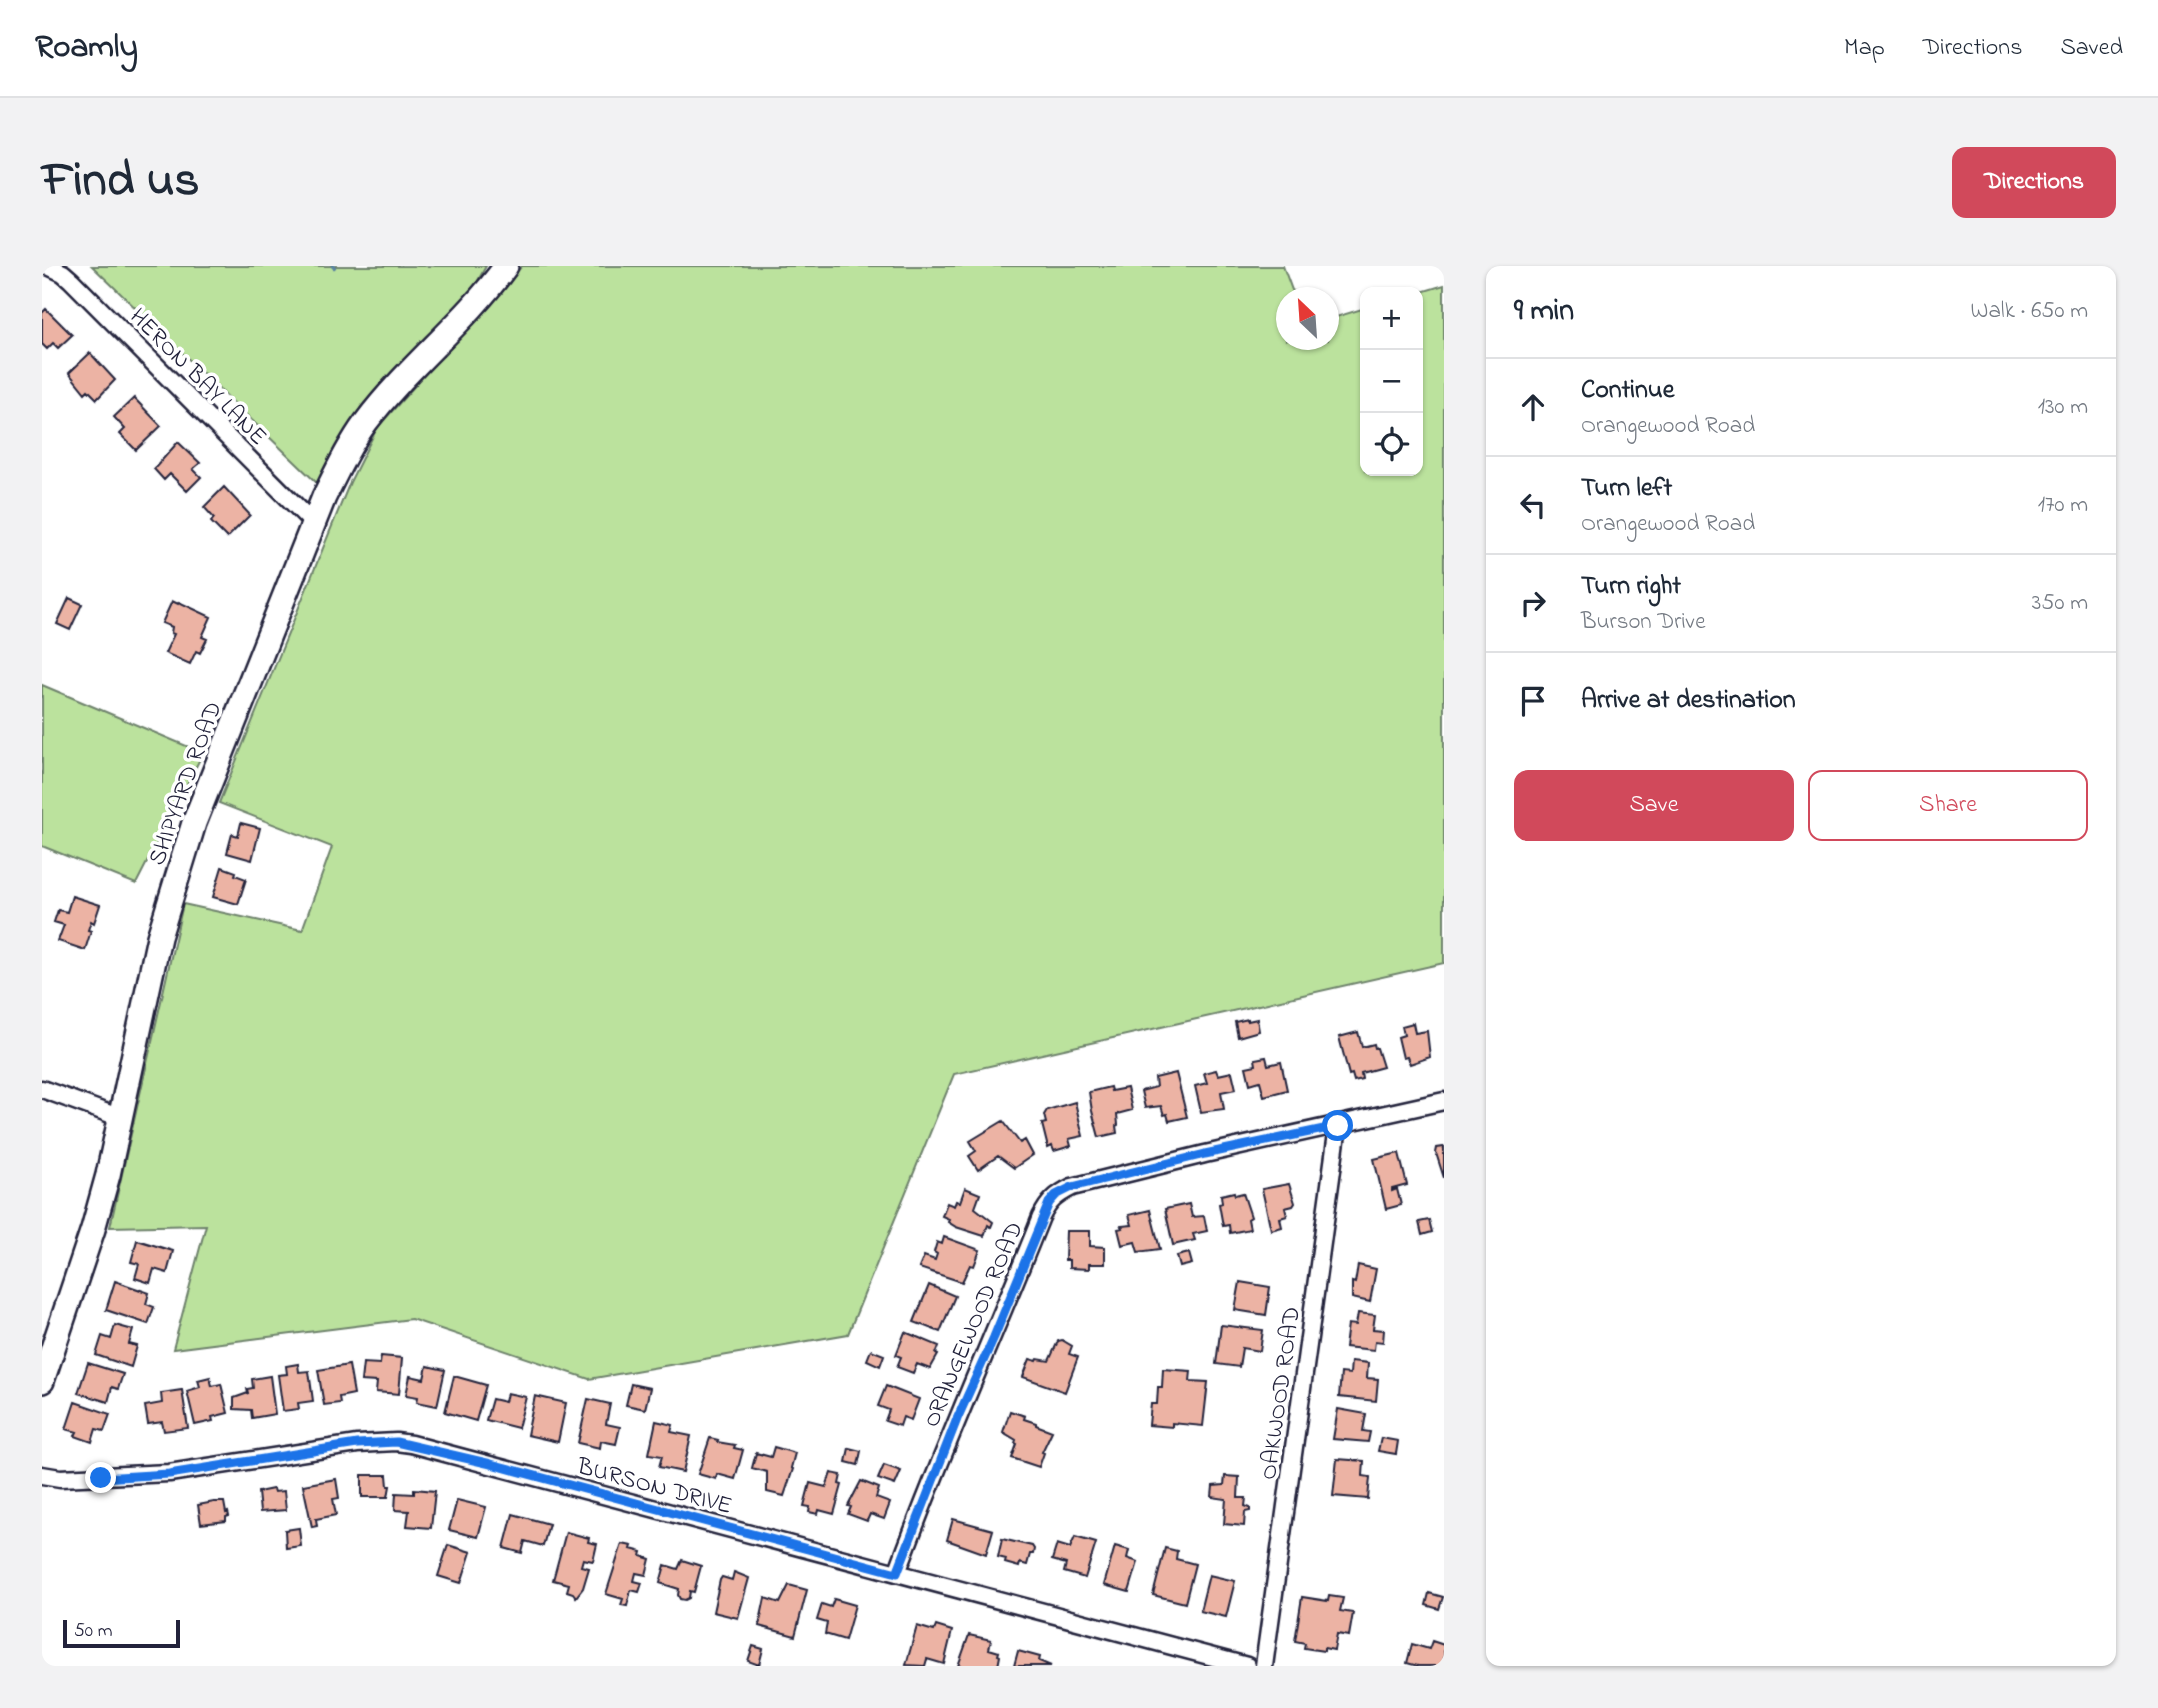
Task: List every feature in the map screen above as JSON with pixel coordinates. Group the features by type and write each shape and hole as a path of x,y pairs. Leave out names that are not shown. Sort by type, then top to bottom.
{"street":[{"name":"HERON BAY LANE","path":"48,266 71,280 314,524"},
{"name":"SHIPYARD ROAD","path":"42,1381 93,1229 121,1118 159,937 194,823 314,524 345,455 365,423 389,394 474,306 506,266"},
{"path":"42,1089 121,1118"},
{"name":"ORANGEWOOD ROAD","path":"897,1573 957,1419 1049,1203 1056,1195 1072,1187 1205,1154 1444,1101"},
{"name":"OAKWOOD ROAD","path":"1264,1666 1338,1126"},
{"name":"BURSON DRIVE","path":"42,1475 60,1478 169,1474 357,1444 396,1442 491,1464 1247,1666"}],"green space":[{"path":"92,266 486,266 471,293 361,407 319,485"},
{"path":"522,266 1283,266 1291,287 1276,287 1276,350 1339,350 1339,316 1360,310 1360,476 1423,476 1423,291 1444,285 1444,963 954,1074 848,1334 589,1379 411,1319 173,1349 206,1225 110,1227 183,904 302,930 332,847 219,803 350,482 377,428"},
{"path":"42,685 203,753 136,884 42,846"}],"building":[{"path":"46,309 72,335 58,348 53,343 47,349 42,344 42,313"},
{"path":"90,353 115,380 97,399 88,390 85,393 69,373"},
{"path":"134,398 161,426 136,450 120,434 125,429 114,417"},
{"path":"178,442 200,463 193,469 201,477 187,491 170,474 164,480 154,469"},
{"path":"224,487 250,515 227,538 211,522 214,518 204,507"},
{"path":"69,598 82,604 70,630 57,624"},
{"path":"172,601 211,617 202,637 207,639 200,653 196,651 190,664 165,653 174,634 171,633 172,627 162,623"},
{"path":"241,823 260,828 252,860 227,853 232,834 238,836"},
{"path":"222,867 246,879 238,904 213,897"},
{"path":"72,896 100,905 94,923 91,921 88,930 91,931 85,950 58,941 64,925 54,922 58,910 67,912"},
{"path":"1257,1019 1259,1031 1238,1037 1235,1022"},
{"path":"1413,1023 1415,1033 1427,1031 1430,1057 1410,1064 1407,1057 1403,1058 1398,1037 1404,1035 1402,1026"},
{"path":"1358,1032 1362,1047 1374,1044 1377,1048 1383,1067 1361,1073 1362,1079 1354,1081 1352,1074 1349,1075 1339,1037"},
{"path":"1266,1057 1268,1065 1281,1062 1287,1090 1264,1096 1260,1081 1250,1084 1246,1067 1256,1065 1255,1059"},
{"path":"1216,1070 1218,1075 1232,1072 1236,1089 1221,1092 1224,1109 1201,1112 1195,1086 1207,1083 1204,1073"},
{"path":"1176,1073 1187,1117 1169,1121 1161,1106 1145,1108 1141,1091 1156,1087 1155,1078"},
{"path":"1110,1087 1111,1091 1127,1088 1132,1110 1117,1114 1117,1133 1099,1137 1089,1092"},
{"path":"1075,1102 1083,1136 1069,1139 1071,1146 1054,1151 1052,1146 1048,1148 1042,1124 1046,1123 1044,1115 1047,1110"},
{"path":"1003,1121 1020,1143 1025,1140 1033,1155 1014,1168 998,1156 978,1170 969,1156 976,1151 970,1141"},
{"path":"1444,1147 1444,1178 1436,1153 1437,1148"},
{"path":"1399,1153 1407,1185 1392,1189 1397,1189 1401,1205 1386,1209 1374,1159"},
{"path":"1289,1184 1295,1203 1285,1208 1287,1216 1280,1218 1282,1227 1271,1230 1262,1189"},
{"path":"965,1188 980,1194 975,1208 993,1222 991,1227 988,1225 984,1236 956,1227 942,1216 947,1203 954,1206 956,1201 960,1202"},
{"path":"1234,1192 1235,1195 1243,1193 1251,1217 1248,1219 1250,1229 1230,1233 1229,1225 1223,1226 1219,1204 1222,1203 1221,1195"},
{"path":"1189,1204 1192,1217 1204,1216 1207,1231 1193,1234 1195,1240 1173,1245 1165,1209"},
{"path":"1150,1210 1160,1249 1138,1252 1135,1242 1122,1245 1118,1229 1132,1225 1129,1215"},
{"path":"1429,1220 1432,1232 1422,1235 1419,1222"},
{"path":"1066,1231 1090,1231 1090,1246 1105,1247 1105,1264 1089,1264 1089,1269 1069,1268 1069,1260 1065,1260"},
{"path":"944,1237 980,1250 974,1266 970,1265 962,1282 919,1268 924,1256 935,1260 937,1242 942,1244"},
{"path":"137,1240 173,1251 167,1273 154,1269 150,1283 135,1278 139,1264 131,1262"},
{"path":"1189,1253 1192,1264 1180,1267 1177,1256"},
{"path":"1358,1265 1376,1269 1370,1302 1352,1298 1352,1282 1355,1283"},
{"path":"115,1281 149,1293 146,1304 154,1307 148,1324 106,1310"},
{"path":"1240,1282 1270,1287 1266,1315 1235,1310"},
{"path":"929,1285 955,1296 940,1332 914,1322"},
{"path":"1358,1313 1375,1315 1373,1329 1384,1330 1383,1342 1375,1341 1374,1350 1345,1347 1348,1324 1356,1325"},
{"path":"115,1325 133,1330 129,1344 137,1346 131,1367 96,1355 102,1336 111,1339"},
{"path":"1221,1325 1263,1330 1260,1351 1242,1348 1239,1367 1216,1364"},
{"path":"905,1332 939,1346 938,1355 930,1369 917,1364 913,1373 897,1367 901,1357 896,1355"},
{"path":"1062,1340 1072,1346 1069,1354 1078,1357 1065,1392 1023,1377 1030,1359 1049,1361 1058,1341"},
{"path":"871,1350 884,1355 880,1366 867,1360"},
{"path":"381,1356 402,1358 399,1394 376,1392 377,1382 361,1381 363,1363 380,1364"},
{"path":"1351,1361 1368,1363 1367,1378 1378,1379 1376,1401 1339,1397 1341,1373 1350,1374"},
{"path":"88,1363 123,1374 118,1389 112,1387 108,1402 78,1393"},
{"path":"298,1364 299,1372 309,1371 313,1401 298,1403 299,1409 283,1411 278,1375 287,1374 286,1366"},
{"path":"349,1365 354,1394 339,1397 340,1403 324,1405 318,1370"},
{"path":"427,1366 445,1370 437,1406 417,1402 418,1397 406,1395 410,1376 424,1379"},
{"path":"1163,1369 1191,1371 1190,1381 1208,1382 1203,1426 1172,1423 1172,1427 1149,1425 1151,1404 1157,1404 1158,1387 1162,1387"},
{"path":"270,1376 275,1414 252,1418 251,1410 234,1409 234,1398 253,1388 252,1379"},
{"path":"454,1376 486,1385 476,1421 445,1412"},
{"path":"210,1377 212,1386 221,1384 228,1413 212,1417 213,1421 195,1425 187,1391 200,1387 198,1380"},
{"path":"631,1384 650,1388 645,1409 626,1405"},
{"path":"886,1386 919,1399 911,1420 903,1417 900,1426 885,1421 889,1410 878,1406"},
{"path":"182,1390 188,1428 164,1431 162,1422 148,1424 145,1406 162,1403 161,1393"},
{"path":"507,1393 526,1397 518,1428 486,1420 492,1399 505,1402"},
{"path":"535,1396 566,1403 558,1442 527,1435"},
{"path":"588,1399 610,1404 606,1424 620,1427 616,1444 601,1441 600,1448 578,1443"},
{"path":"75,1402 110,1414 104,1431 96,1429 92,1442 75,1436 77,1432 66,1429"},
{"path":"1338,1409 1366,1414 1363,1431 1370,1432 1368,1442 1333,1439"},
{"path":"1010,1411 1052,1431 1042,1452 1044,1453 1039,1467 1012,1458 1016,1440 1003,1432"},
{"path":"656,1421 673,1425 671,1432 691,1436 683,1472 659,1467 662,1456 649,1454"},
{"path":"710,1438 743,1450 735,1479 717,1474 716,1479 698,1474"},
{"path":"1381,1438 1398,1441 1396,1454 1378,1451"},
{"path":"774,1447 795,1453 784,1496 767,1492 767,1472 752,1468 756,1453 771,1457"},
{"path":"849,1448 861,1451 858,1465 846,1462"},
{"path":"1337,1459 1364,1461 1363,1476 1370,1477 1368,1499 1333,1496"},
{"path":"884,1465 901,1471 895,1485 878,1479"},
{"path":"831,1473 841,1475 839,1484 842,1485 834,1514 819,1510 818,1514 809,1512 810,1507 804,1506 810,1483 826,1487"},
{"path":"362,1475 387,1475 390,1486 388,1497 362,1497"},
{"path":"1225,1476 1239,1477 1238,1498 1246,1498 1245,1506 1250,1508 1250,1511 1245,1512 1244,1526 1224,1524 1226,1499 1212,1497 1213,1486 1224,1485"},
{"path":"336,1479 339,1498 333,1499 336,1515 316,1519 317,1526 312,1527 303,1485"},
{"path":"861,1481 879,1488 876,1498 890,1503 884,1519 870,1514 867,1521 848,1514 851,1507 848,1506"},
{"path":"273,1489 274,1492 284,1491 286,1510 260,1512 258,1492"},
{"path":"414,1489 435,1491 431,1528 407,1526 409,1511 395,1510 396,1493 414,1494"},
{"path":"457,1500 486,1507 478,1537 449,1530"},
{"path":"224,1502 229,1516 226,1521 201,1524 198,1505"},
{"path":"513,1514 549,1524 543,1546 525,1541 522,1553 504,1548"},
{"path":"953,1519 993,1530 986,1554 947,1540"},
{"path":"299,1528 301,1546 286,1548 285,1530"},
{"path":"566,1532 589,1538 588,1542 597,1544 593,1561 583,1559 581,1566 589,1568 583,1588 576,1597 567,1591 569,1584 553,1580"},
{"path":"1075,1537 1096,1543 1085,1578 1064,1572 1066,1564 1052,1560 1057,1544 1070,1548"},
{"path":"1002,1539 1032,1546 1033,1554 1030,1554 1027,1565 1020,1563 1019,1567 1005,1563 1006,1559 998,1557"},
{"path":"622,1544 632,1546 631,1549 642,1552 641,1556 650,1559 646,1575 636,1573 634,1581 642,1583 639,1592 631,1590 627,1606 621,1605 623,1599 606,1594"},
{"path":"448,1545 471,1552 461,1583 438,1576"},
{"path":"1115,1546 1129,1550 1127,1558 1138,1562 1129,1592 1104,1585"},
{"path":"1165,1548 1177,1551 1176,1559 1195,1564 1185,1603 1153,1595"},
{"path":"682,1560 701,1566 694,1592 690,1591 689,1598 685,1600 680,1599 679,1589 660,1583 665,1565 678,1569"},
{"path":"734,1572 749,1578 738,1618 713,1612 720,1580 722,1577 732,1580"},
{"path":"1209,1575 1235,1581 1226,1617 1200,1611"},
{"path":"789,1585 807,1590 795,1636 759,1626 765,1598 780,1603"},
{"path":"1429,1593 1443,1597 1439,1609 1426,1605"},
{"path":"1329,1596 1343,1598 1340,1611 1353,1613 1349,1636 1337,1634 1334,1650 1304,1648 1305,1643 1295,1641 1302,1597 1328,1601"},
{"path":"834,1599 855,1605 845,1640 825,1634 827,1623 817,1620 822,1604 831,1607"},
{"path":"917,1626 934,1631 936,1626 952,1631 944,1664 927,1659 925,1666 906,1665"},
{"path":"969,1635 991,1640 989,1649 999,1652 998,1666 958,1666"},
{"path":"1432,1641 1444,1645 1444,1666 1418,1666 1407,1663 1412,1644 1429,1649"},
{"path":"753,1646 763,1649 759,1665 748,1661"},
{"path":"1018,1651 1040,1657 1039,1661 1051,1666 1014,1666"}],"route":[{"path":"101,1478 169,1474 357,1444 396,1442 491,1464 897,1573 924,1500 994,1337 1041,1217 1056,1195 1072,1187 1205,1154 1338,1126"}]}
